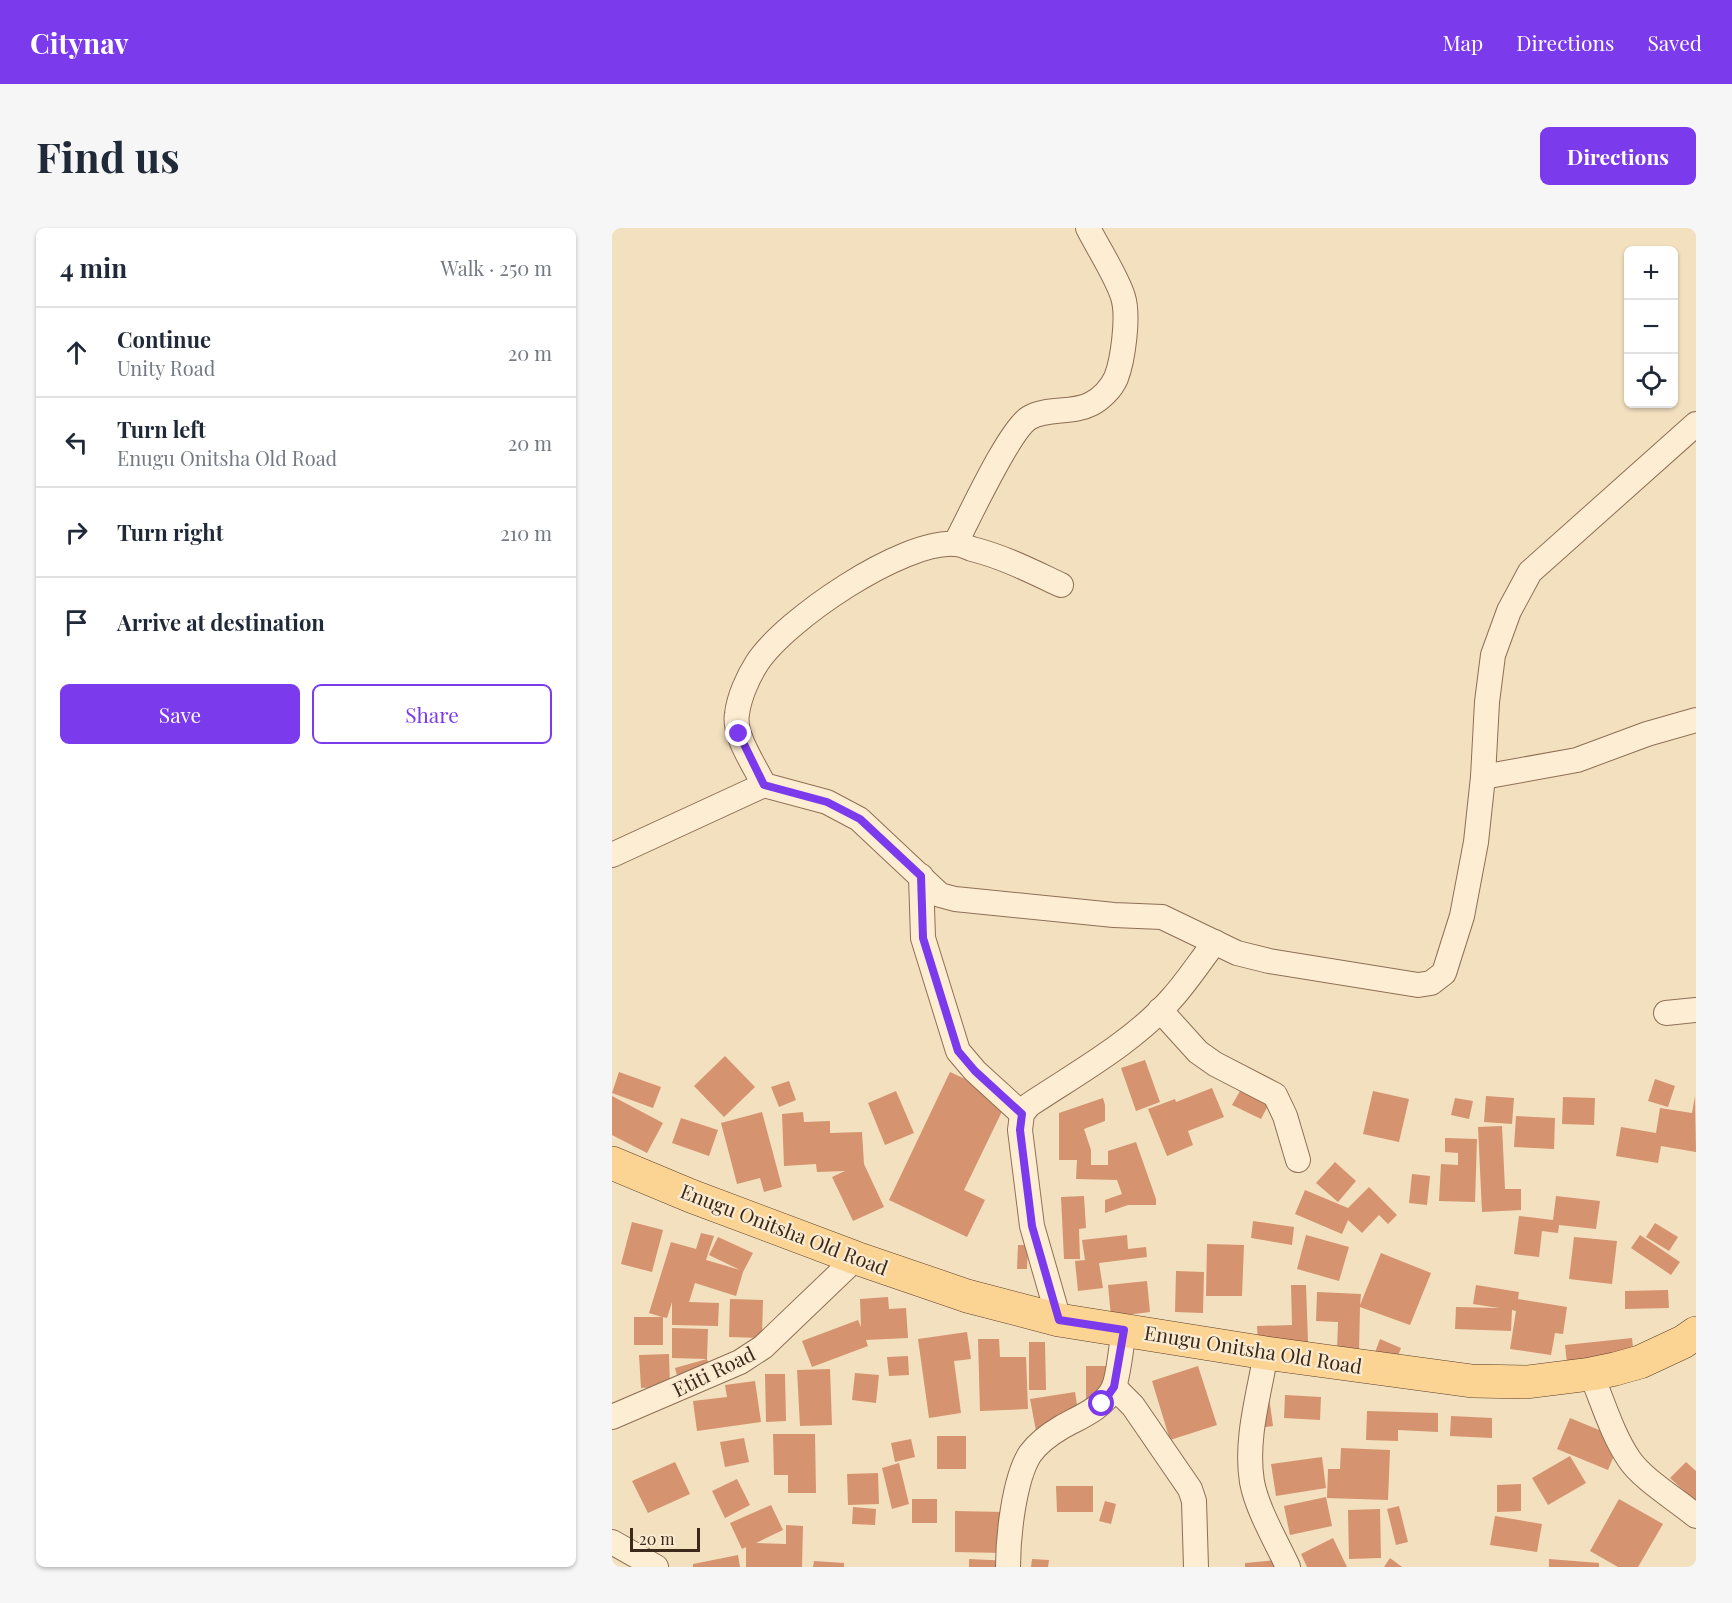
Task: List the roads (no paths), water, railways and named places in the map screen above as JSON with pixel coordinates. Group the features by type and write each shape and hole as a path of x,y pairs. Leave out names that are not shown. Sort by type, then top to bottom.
{"main road":[{"name":"Enugu Onitsha Old Road","path":"612,1163 856,1258 967,1296 1059,1320 1266,1353 1472,1381 1527,1382 1591,1374 1640,1362 1683,1342 1696,1333"}],"street":[{"path":"955,544 1005,449 1022,424 1029,418 1041,414 1090,405 1110,388 1117,377 1125,332 1123,296 1088,228"},
{"path":"612,855 764,785 827,802 860,819 940,895 955,899 1114,915 1154,915 1237,953 1269,961 1418,985 1439,979 1444,973 1464,906 1476,842 1493,655 1509,611 1530,572 1696,424"},
{"path":"764,785 739,734 736,713 757,663 784,633 817,607 885,564 921,549 955,544 1001,556 1060,585"},
{"path":"1483,777 1577,760 1647,734 1696,720"},
{"path":"921,876 923,938 958,1051 975,1071 1022,1114"},
{"path":"1059,1320 1030,1218 1020,1130 1022,1114 1029,1105 1129,1038 1173,998 1215,942"},
{"path":"1160,1010 1198,1052 1215,1064 1275,1095 1285,1116 1298,1160"},
{"path":"1666,1013 1696,1010"},
{"name":"Etiti Road","path":"612,1417 740,1362 763,1347 856,1258"},
{"path":"1008,1567 1008,1547 1022,1470 1031,1453 1052,1433 1102,1404 1114,1387 1124,1330"},
{"path":"1266,1353 1251,1441 1252,1482 1259,1504 1288,1567"},
{"path":"1591,1374 1630,1460 1696,1516"},
{"path":"1114,1387 1133,1406 1190,1489 1194,1501 1196,1567"},
{"path":"612,1542 656,1567"}]}
